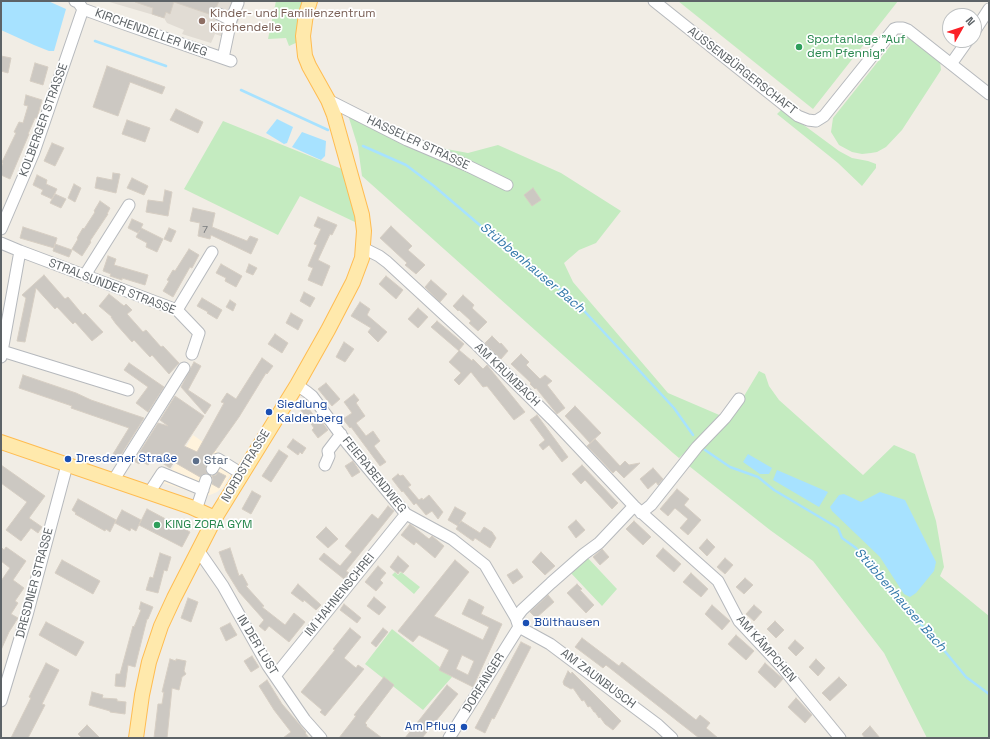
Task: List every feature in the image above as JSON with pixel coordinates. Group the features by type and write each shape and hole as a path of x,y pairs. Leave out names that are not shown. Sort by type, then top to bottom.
{"main road":[{"path":"310,1 305,21 303,46 309,66 328,100 334,115 362,215 364,231 363,248"},
{"name":"NORDSTRASSE","path":"136,738 142,695 155,644 174,598 216,518 296,385 341,306 358,269 363,248"},
{"path":"1,442 149,493 216,518"}],"street":[{"name":"KIRCHENDELLER WEG","path":"75,1 78,2 84,9 227,60 231,20"},
{"name":"AUSSENBÜRGERSCHAFT","path":"654,1 798,116 808,120 816,121 824,116 894,29 897,28 908,30 989,94"},
{"path":"219,14 231,20 238,3"},
{"name":"KOLBERGER STRASSE","path":"1,229 34,152 84,9"},
{"path":"982,20 989,9"},
{"path":"951,64 962,48"},
{"name":"HASSELER STRASSE","path":"328,100 407,140 466,165 507,185"},
{"path":"85,275 129,205"},
{"name":"STRALSUNDER STRASSE","path":"1,243 177,310 199,333 192,354"},
{"name":"AM KRUMBACH","path":"363,248 387,262 482,350 552,419 637,509"},
{"path":"20,251 2,355 128,390"},
{"path":"177,310 212,252"},
{"path":"113,481 184,368"},
{"name":"FEIERABENDWEG","path":"296,385 312,396 406,514 452,539 485,566 517,622"},
{"path":"517,622 522,610 584,554 599,543 637,509 651,505 697,447 725,418 739,399"},
{"path":"325,465 330,456 328,451 341,434"},
{"path":"212,469 218,459 242,474"},
{"name":"DRESDNER STRASSE","path":"1,701 27,615 67,465"},
{"path":"149,493 162,472 204,485 196,510"},
{"name":"AM KÄMPCHEN","path":"637,509 718,581 739,621 782,667 840,738"},
{"name":"IM HAHNENSCHREI","path":"275,676 406,514"},
{"name":"IN DER LUST","path":"198,550 223,586 261,655 305,720 321,738"},
{"name":"DORFANGER","path":"449,738 517,622"},
{"name":"AM ZAUNBUSCH","path":"517,622 550,644 658,725 672,738"}],"shaded area":[{"name":"Kinder- und Familienzentrum Kirchendelle","path":"106,1 245,1 232,40 215,34 211,43 182,34 184,30 167,23 164,18"},
{"path":"193,435 236,465 223,487 210,495 204,496 151,479 158,467 171,471"}],"green space":[{"path":"276,1 306,1 298,42 289,46 286,38 268,39"},
{"name":"Sportanlage \"Auf dem Pfennig\"","path":"678,1 898,1 813,109"},
{"path":"909,38 940,61 941,70 902,130 886,147 877,152 862,154 852,152 839,145 831,132 833,118 895,40"},
{"path":"344,102 407,134 441,148 468,153 498,145 561,173 621,211 596,243 579,250 564,263 573,282 668,393 724,417 679,458 362,176 358,147"},
{"path":"782,109 839,151 852,158 876,164 876,168 862,186 838,163 777,114"},
{"path":"223,121 342,169 357,223 300,196 278,235 184,189"},
{"path":"759,371 765,374 769,386 779,400 863,475 894,445 915,454 936,521 944,567 940,576 989,616 989,738 927,738 884,653 813,561 770,530 689,466 735,411"},
{"path":"586,556 617,589 602,606 569,571"},
{"path":"395,572 398,575 401,572 420,587 414,594 392,575"},
{"path":"392,629 452,677 423,710 365,664"}],"water":[{"path":"1,1 48,1 66,9 54,51 49,51 1,30"},
{"path":"277,119 293,127 287,143 284,144 266,133"},
{"path":"302,132 326,141 325,156 321,160 292,147"},
{"path":"748,454 772,468 769,474 760,474 743,462"},
{"path":"777,470 828,492 819,507 773,480"},
{"path":"880,492 905,500 936,562 934,571 916,593 910,597 904,594 880,557 832,511 830,507 839,495 844,494 861,502"}],"building":[{"path":"174,1 170,14 166,12 164,18 152,14 153,8 135,2"},
{"path":"174,1 219,1 212,15"},
{"path":"1,56 11,58 8,73 1,71"},
{"path":"35,63 48,67 43,85 30,81"},
{"path":"107,66 165,87 162,94 130,82 118,116 93,107"},
{"path":"26,95 42,100 37,118 35,118 10,179 1,175 2,162 16,133 14,132 19,122 23,123 28,106 24,105"},
{"path":"176,109 203,122 198,133 170,120"},
{"path":"127,120 150,128 145,142 122,134"},
{"path":"52,143 64,148 55,166 44,161"},
{"path":"113,173 120,174 116,193 95,188 97,177 112,180"},
{"path":"37,175 47,180 46,184 57,189 52,199 41,194 43,190 33,185"},
{"path":"132,178 148,186 144,195 127,188"},
{"path":"74,184 81,188 75,202 68,198"},
{"path":"533,188 541,200 532,206 524,195"},
{"path":"165,190 172,192 168,216 146,212 148,200 163,202"},
{"path":"55,194 66,199 61,208 50,203"},
{"path":"100,201 110,208 108,214 82,256 72,249 83,228 84,229 95,212 94,211"},
{"path":"193,208 215,213 212,227 247,241 250,236 258,239 251,254 211,235 210,239 198,236 200,223 190,221"},
{"path":"318,217 337,225 332,235 330,234 318,260 330,266 322,286 308,280 313,268 308,266 317,245 314,244 321,229 314,226"},
{"path":"132,219 143,224 141,228 163,239 157,252 146,247 147,243 136,237 140,230 138,233 128,228"},
{"path":"391,226 412,246 408,250 425,265 416,274 405,265 407,263 380,238"},
{"path":"23,227 57,238 54,248 20,238"},
{"path":"169,228 176,231 171,242 164,239"},
{"path":"55,244 72,250 69,257 53,251"},
{"path":"189,249 199,255 192,268 190,267 173,297 163,291 173,270 175,271"},
{"path":"108,256 116,259 114,265 148,275 145,285 110,276 111,274 103,271"},
{"path":"221,264 242,276 236,287 225,281 226,278 216,273"},
{"path":"249,264 257,268 253,275 246,272"},
{"path":"44,275 65,299 68,297 83,315 85,313 103,332 92,341 75,322 73,324 57,307 55,309 36,288 25,342 17,341 26,298 22,295"},
{"path":"386,276 403,290 396,299 379,284"},
{"path":"431,280 447,294 440,302 425,287"},
{"path":"304,292 315,298 310,307 300,301"},
{"path":"109,294 124,306 126,304 132,310 127,314 143,332 146,330 161,347 163,346 179,363 169,374 152,355 150,357 134,340 132,342 116,324 112,317 99,306"},
{"path":"463,295 474,305 472,308 487,322 478,331 469,323 471,321 453,306"},
{"path":"202,298 222,310 217,319 197,306"},
{"path":"230,300 236,304 233,311 226,307"},
{"path":"360,302 370,309 367,315 387,332 378,342 368,332 371,328 351,316"},
{"path":"418,308 428,317 418,328 408,319"},
{"path":"291,313 303,320 298,330 286,323"},
{"path":"437,321 464,344 459,350 472,361 473,359 483,369 487,365 525,412 514,420 487,386 483,387 471,372 459,385 454,380 461,373 449,362 459,351 431,327"},
{"path":"275,334 288,343 282,353 268,344"},
{"path":"492,336 508,351 501,359 485,343"},
{"path":"344,342 354,349 345,362 336,357"},
{"path":"521,354 529,362 526,365 540,379 545,375 552,381 547,385 565,408 557,414 536,388 535,389 530,384 531,383 511,364"},
{"path":"262,358 273,366 267,374 266,373 239,417 212,455 205,469 207,473 200,477 174,462 170,468 153,457 148,465 141,461 139,464 134,461 158,423 168,426 160,420 175,396 204,416 184,446 197,452 224,403 221,402 227,393 236,399"},
{"path":"194,362 201,366 188,390 211,405 205,414 181,387"},
{"path":"129,363 164,387 148,412 136,403 148,387 124,370"},
{"path":"23,375 144,418 119,458 113,454 129,428 19,388"},
{"path":"326,383 340,399 332,406 318,389"},
{"path":"354,394 359,400 356,403 365,416 356,423 366,436 373,431 380,441 374,446 386,462 380,466 351,427 350,428 343,419 352,413 344,402"},
{"path":"306,405 320,424 322,422 328,430 318,438 312,430 314,428 300,409"},
{"path":"575,406 601,433 590,443 565,416"},
{"path":"537,415 568,457 562,462 549,445 543,450 539,445 545,440 530,420"},
{"path":"293,439 306,448 302,454 300,452 298,455 287,447"},
{"path":"595,439 620,466 625,461 629,465 640,463 624,478 616,470 613,473 587,446"},
{"path":"279,450 288,456 271,482 262,476"},
{"path":"353,461 360,472 352,477 345,466"},
{"path":"1,465 45,496 29,518 42,527 38,533 31,528 21,541 6,530 27,502 1,483"},
{"path":"582,465 618,503 612,509 585,480 581,484 572,474"},
{"path":"653,468 663,479 658,485 656,482 648,489 640,479"},
{"path":"218,472 226,476 219,488 212,484 212,476 216,475"},
{"path":"398,474 400,476 403,475 411,485 408,487 419,500 422,498 423,500 429,495 443,512 438,519 432,511 426,515 416,503 414,505 403,491 402,492 392,479"},
{"path":"677,489 689,499 684,505 701,520 688,535 680,528 688,519 675,508 668,516 660,509"},
{"path":"252,491 261,496 251,514 242,509"},
{"path":"78,499 116,520 110,532 106,529 105,531 75,514 76,513 72,510"},
{"path":"388,506 394,511 346,571 349,573 344,579 319,559 324,553 340,566 352,552 345,546 372,514 378,519"},
{"path":"455,507 466,513 459,524 461,521 480,533 484,527 492,532 496,538 490,548 475,538 473,541 456,529 458,526 448,520"},
{"path":"147,509 190,532 182,547 139,525"},
{"path":"122,510 141,520 136,531 131,528 130,531 115,523"},
{"path":"576,520 585,530 576,538 568,527"},
{"path":"634,521 651,537 643,545 626,529"},
{"path":"410,524 429,539 432,536 444,546 435,558 416,542 414,545 401,535"},
{"path":"326,527 338,539 328,548 316,537"},
{"path":"707,539 715,547 707,556 699,548"},
{"path":"1,547 4,550 6,547 26,561 13,580 24,588 15,601 18,603 11,614 18,618 9,632 1,650 1,581 10,568 1,561"},
{"path":"230,548 239,576 242,574 248,585 246,586 264,606 262,607 285,625 294,613 305,622 289,642 269,626 265,631 259,626 264,620 239,592 226,571 219,552"},
{"path":"663,548 681,564 674,572 656,556"},
{"path":"602,549 609,557 600,565 593,557"},
{"path":"541,552 555,566 545,575 532,562"},
{"path":"160,553 171,557 167,571 164,570 158,593 146,590 150,577 153,578"},
{"path":"398,556 409,566 403,573 400,571 398,574 390,567"},
{"path":"725,558 733,565 725,574 717,567"},
{"path":"62,560 100,581 93,594 55,573"},
{"path":"455,560 469,572 434,616 483,640 489,627 462,614 469,599 484,607 481,614 502,624 473,687 439,670 449,650 419,635 413,642 398,631","holes":["462,655 474,661 468,675 456,669"]},
{"path":"378,566 386,573 380,580 383,583 376,591 365,582"},
{"path":"517,569 523,577 513,584 507,575"},
{"path":"691,573 708,589 701,597 683,582"},
{"path":"745,578 753,585 744,594 736,587"},
{"path":"298,584 321,605 316,610 304,600 303,602 291,593"},
{"path":"577,584 582,589 580,590 594,605 586,613 567,593"},
{"path":"548,595 554,602 536,618 530,612"},
{"path":"374,597 386,607 379,615 367,606"},
{"path":"188,598 198,602 191,622 181,618"},
{"path":"141,602 153,607 147,619 135,667 128,665 125,687 115,686 116,674 120,674 133,626 134,627 141,610 139,609"},
{"path":"344,604 361,618 357,623 340,610"},
{"path":"712,605 730,621 722,630 705,614"},
{"path":"754,605 762,612 754,621 746,614"},
{"path":"775,621 784,630 776,638 767,629"},
{"path":"46,622 84,642 76,656 39,635"},
{"path":"230,623 237,635 226,641 220,628"},
{"path":"350,628 361,637 344,658 356,668 358,665 364,669 325,716 320,712 322,710 301,692 335,650 333,649"},
{"path":"383,628 388,632 376,647 371,643"},
{"path":"736,635 754,651 746,660 728,644"},
{"path":"582,638 619,666 622,662 696,720 700,715 710,723 706,728 718,738 699,738 606,665 603,668 575,647"},
{"path":"795,640 804,648 796,656 788,648"},
{"path":"521,642 531,647 494,719 492,718 485,733 475,728"},
{"path":"252,656 259,667 251,672 244,661"},
{"path":"170,659 176,661 176,659 186,661 184,671 186,674 182,677 179,690 172,688 167,738 154,738 158,704 162,704 164,692 162,692"},
{"path":"816,659 825,668 818,676 809,667"},
{"path":"46,663 59,670 42,704 45,705 28,738 11,738 31,698 29,697"},
{"path":"765,663 783,679 775,688 758,672"},
{"path":"568,671 571,674 572,672 621,721 613,730 605,724 600,717 599,718 590,706 588,707 584,700 582,701 573,688 571,689 564,685 563,682"},
{"path":"384,677 394,685 365,723 367,725 366,726 382,738 339,738 356,716 354,715"},
{"path":"839,677 847,685 830,701 822,693"},
{"path":"267,680 282,704 306,732 305,733 309,738 283,738 291,732 274,710 259,686"},
{"path":"447,685 458,694 422,738 405,738"},
{"path":"92,692 103,695 102,698 117,699 117,701 126,702 125,714 110,712 89,705"},
{"path":"796,698 812,715 805,723 788,707"},
{"path":"87,725 100,738 82,738 78,734"},
{"path":"870,726 880,738 865,738 862,734"}],"waterway":[{"name":"Stübbenhauser Bach","path":"95,41 166,66"},
{"name":"Stübbenhauser Bach","path":"241,90 328,130"},
{"name":"Stübbenhauser Bach","path":"363,146 406,165 575,301 674,408 693,435"},
{"name":"Stübbenhauser Bach","path":"705,450 730,467 758,477 774,490 838,528 842,538 856,548 896,598 934,638 966,677 989,694"}],"place":[{"name":"Kinder- und Familienzentrum Kirchendelle","path":"202,21"},
{"name":"Sportanlage \"Auf dem Pfennig\"","path":"799,47"},
{"name":"Siedlung Kaldenberg","path":"269,412"},
{"name":"Dresdener Straße","path":"68,459"},
{"name":"Star","path":"196,461"},
{"name":"KING ZORA GYM","path":"157,525"},
{"name":"Bülthausen","path":"526,623"},
{"name":"Am Pflug","path":"464,727"}]}
